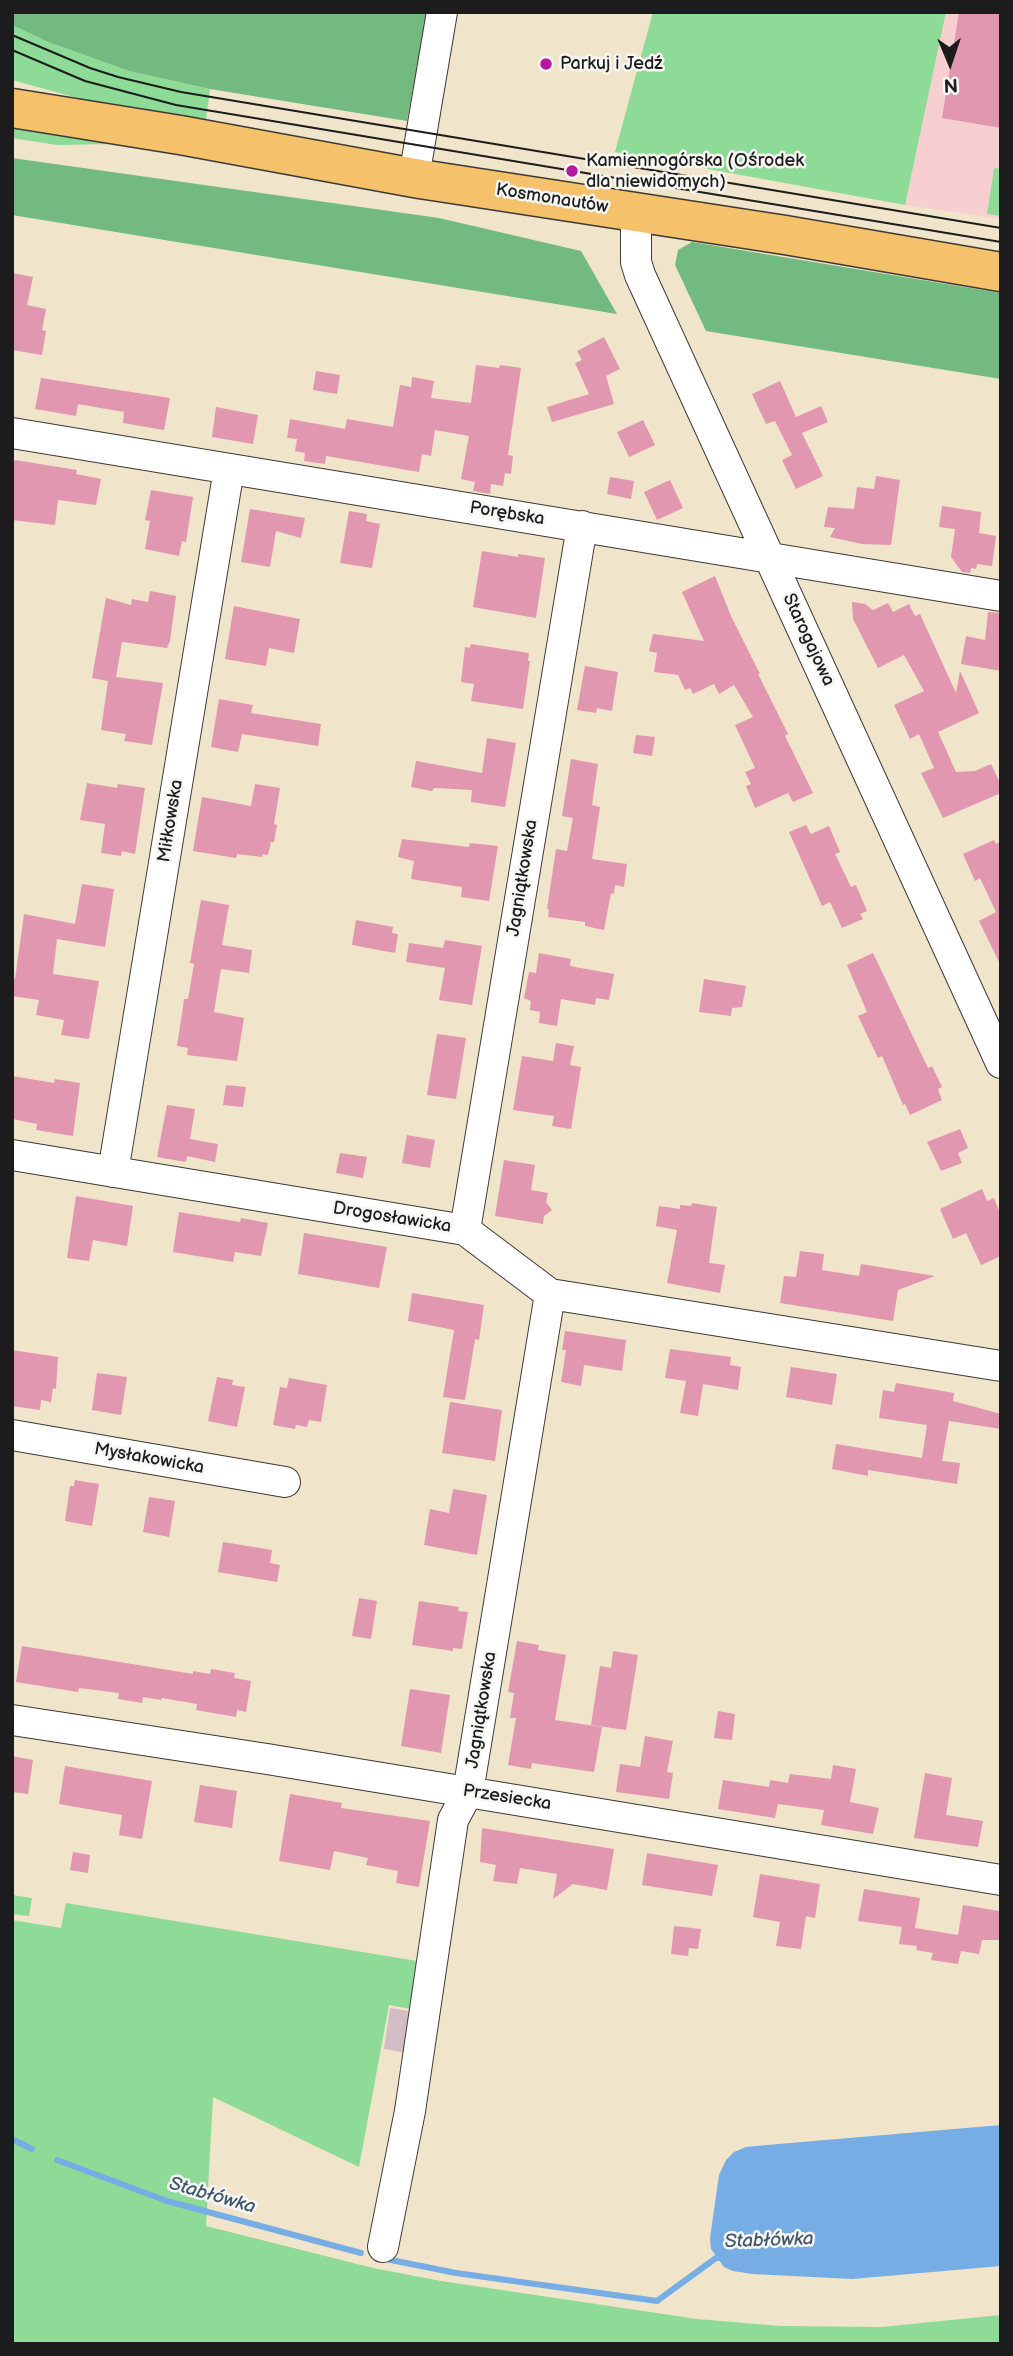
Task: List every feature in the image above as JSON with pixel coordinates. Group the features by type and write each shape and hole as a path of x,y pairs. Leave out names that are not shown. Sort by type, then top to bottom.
{"main road":[{"name":"Kosmonautów","path":"12,94 103,123"},
{"name":"Kosmonautów","path":"12,108 414,177 1001,272"}],"street":[{"path":"414,177 442,12"},
{"name":"Starogajowa","path":"636,213 636,262 640,275 1001,1063"},
{"name":"Porębska","path":"12,433 1001,596"},
{"name":"Miłkowska","path":"113,1172 229,469"},
{"name":"Jagniątkowska","path":"465,1230 582,526"},
{"name":"Drogosławicka","path":"12,1155 465,1230 550,1294 1001,1366"},
{"name":"Jagniątkowska","path":"383,2247 410,2111 453,1821 468,1792 550,1294"},
{"name":"Mysłakowicka","path":"12,1435 285,1482"},
{"name":"Przesiecka","path":"12,1720 1001,1880"}],"shaded area":[{"path":"946,12 1001,12 1001,219 905,205"},
{"path":"390,2008 415,2012 409,2053 384,2049"}],"green space":[{"path":"12,12 427,12 407,121 210,89 129,71 48,42 12,25"},
{"path":"653,12 946,12 905,205 615,152"},
{"path":"12,25 48,42 129,71 210,89 205,128 121,110 12,80"},
{"path":"12,123 112,144 57,145 12,138"},
{"path":"12,158 439,218 581,251 617,314 12,215"},
{"path":"994,168 1001,169 1001,216 987,214"},
{"path":"692,242 1001,293 1001,379 706,331 675,265 678,250"},
{"path":"12,1895 32,1898 29,1916 12,1914"},
{"path":"66,1903 423,1962 416,2010 389,2005 359,2167 213,2097 206,2226 373,2268 441,2281 697,2319 781,2326 882,2327 1001,2315 1001,2344 12,2344 12,1920 61,1928"}],"water":[{"path":"1001,2125 1001,2266 852,2279 752,2274 724,2267 711,2249 710,2238 719,2175 726,2160 734,2152 746,2147"}],"building":[{"path":"959,12 1001,12 1001,128 942,118"},
{"path":"12,273 33,277 27,305 46,309 42,330 46,331 42,355 12,350"},
{"path":"604,337 620,369 606,376 614,404 552,422 547,407 589,394 575,363 582,360 577,351"},
{"path":"476,365 521,368 508,455 513,456 511,474 505,473 503,486 491,484 490,494 473,491 475,482 461,479 469,436 435,430 431,456 422,454 419,472 326,456 325,464 304,461 305,453 295,451 297,439 287,438 290,419 345,429 347,419 393,427 400,385 411,387 412,377 434,381 431,398 471,403"},
{"path":"316,371 340,375 337,394 313,390"},
{"path":"41,378 170,398 164,430 123,423 124,412 78,404 76,416 35,409"},
{"path":"780,381 796,417 821,406 828,422 802,433 823,476 796,489 782,460 792,455 775,421 766,424 752,394"},
{"path":"216,407 258,415 253,444 212,437"},
{"path":"643,420 655,445 629,457 617,432"},
{"path":"15,460 77,470 76,474 101,479 96,505 58,500 55,525 12,520 12,464"},
{"path":"876,476 900,480 891,545 862,544 830,537 835,528 824,527 828,507 854,509 857,487 874,489"},
{"path":"610,477 634,481 631,499 607,494"},
{"path":"670,480 683,508 657,520 644,492"},
{"path":"151,490 193,497 186,542 182,541 179,556 145,549 150,521 145,520"},
{"path":"942,506 981,512 979,533 996,536 992,566 977,564 976,569 971,568 970,573 962,572 951,557 955,529 939,527"},
{"path":"250,509 305,518 301,538 276,531 270,567 241,562"},
{"path":"349,511 367,514 366,521 380,524 372,568 340,563"},
{"path":"482,551 545,558 536,618 473,607"},
{"path":"715,576 813,793 793,802 788,793 755,808 746,786 751,784 745,772 755,768 735,725 753,717 734,685 719,694 714,684 693,694 690,688 685,690 678,675 654,672 657,653 649,651 653,634 704,641 682,592"},
{"path":"150,591 176,596 170,641 167,648 122,642 116,677 163,683 152,745 124,741 126,734 101,730 108,681 92,678 106,598 131,605 132,599 148,602"},
{"path":"852,602 865,604 873,610 888,603 893,612 909,604 915,616 920,614 956,693 960,671 979,713 938,732 956,772 975,771 991,764 1001,785 1001,793 943,818 921,773 934,768 919,734 910,739 894,705 924,691 904,655 878,668 853,619"},
{"path":"234,606 300,619 294,653 269,648 266,666 225,659"},
{"path":"988,612 1001,613 1001,671 961,664 966,636 985,640"},
{"path":"471,644 529,653 523,709 471,701 474,684 461,682 465,647 470,648"},
{"path":"585,666 618,672 612,711 597,708 596,713 577,710"},
{"path":"219,699 253,705 251,713 321,724 318,746 242,734 238,752 211,747"},
{"path":"636,735 655,737 652,756 633,753"},
{"path":"487,738 516,743 505,807 471,802 472,790 434,788 432,791 411,787 416,761 482,773"},
{"path":"571,759 598,764 592,805 600,807 592,859 627,864 624,887 615,885 614,894 611,893 604,930 585,926 585,922 548,917 556,849 567,851 573,818 562,816"},
{"path":"87,783 117,788 118,784 145,788 135,854 122,851 121,856 101,853 105,824 80,820"},
{"path":"255,784 280,788 274,842 271,842 268,855 263,854 262,857 237,854 236,858 193,851 202,797 251,806"},
{"path":"806,825 811,834 829,826 840,852 835,854 851,887 856,885 867,911 860,914 863,919 842,928 830,902 822,906 789,832"},
{"path":"402,839 469,847 470,843 498,846 489,901 461,897 462,887 411,879 414,861 398,857"},
{"path":"994,840 996,844 1001,841 1001,966 979,921 996,912 980,878 975,881 963,854"},
{"path":"82,884 114,889 105,947 57,939 53,974 99,981 89,1039 61,1035 64,1020 36,1015 39,1000 12,996 12,979 15,979 24,914 75,924"},
{"path":"201,900 229,905 222,945 252,950 249,973 221,969 214,1012 244,1018 237,1061 187,1055 188,1048 177,1046 184,999 188,999 194,964 190,963"},
{"path":"356,920 393,927 392,933 398,934 395,953 352,945"},
{"path":"445,940 482,946 472,1005 439,1000 445,968 406,962 409,943 443,948"},
{"path":"539,953 571,959 570,966 614,974 609,1000 596,998 595,1005 561,999 557,1026 539,1023 540,1012 530,1010 531,1001 524,998 529,972 536,973"},
{"path":"873,953 928,1068 932,1066 942,1087 938,1089 942,1100 910,1115 882,1056 878,1058 858,1016 867,1012 847,965"},
{"path":"704,979 746,986 742,1007 732,1008 731,1016 699,1012"},
{"path":"437,1034 466,1038 456,1099 427,1095"},
{"path":"556,1043 574,1046 570,1065 581,1067 571,1129 552,1126 554,1116 513,1110 522,1056 553,1061"},
{"path":"12,1076 54,1083 55,1079 80,1083 73,1136 36,1130 37,1124 12,1119"},
{"path":"226,1085 246,1087 243,1107 223,1105"},
{"path":"167,1105 195,1109 190,1139 218,1144 215,1162 187,1156 186,1162 157,1157"},
{"path":"960,1129 968,1148 958,1153 962,1163 941,1171 927,1142"},
{"path":"407,1135 435,1140 430,1168 402,1163"},
{"path":"340,1153 367,1157 363,1178 336,1173"},
{"path":"504,1160 535,1165 531,1190 548,1193 546,1202 552,1210 544,1216 543,1224 495,1216"},
{"path":"982,1189 987,1201 994,1198 1001,1215 1001,1256 981,1265 966,1233 953,1239 940,1209"},
{"path":"76,1196 133,1206 127,1246 93,1240 89,1261 67,1258"},
{"path":"692,1203 717,1207 709,1263 725,1265 720,1293 667,1283 677,1230 656,1226 659,1206 680,1209 680,1205 691,1206"},
{"path":"179,1212 240,1222 241,1218 268,1223 261,1256 235,1252 233,1262 173,1252"},
{"path":"304,1233 387,1247 379,1288 298,1274"},
{"path":"800,1251 824,1254 822,1270 859,1276 861,1264 935,1276 898,1290 893,1321 780,1303 784,1276 796,1277"},
{"path":"412,1293 484,1305 479,1340 475,1339 465,1400 443,1397 454,1330 408,1321"},
{"path":"565,1331 626,1340 622,1371 584,1365 581,1386 561,1382 566,1350 562,1350"},
{"path":"670,1349 731,1357 730,1365 741,1367 738,1390 703,1384 698,1416 680,1413 686,1381 665,1378"},
{"path":"12,1350 58,1357 56,1389 53,1388 51,1402 41,1400 40,1410 12,1406"},
{"path":"791,1367 837,1374 832,1405 786,1397"},
{"path":"97,1373 127,1377 121,1415 92,1410"},
{"path":"217,1377 233,1380 232,1385 245,1387 237,1427 208,1421"},
{"path":"289,1378 327,1385 321,1422 309,1420 307,1427 296,1425 295,1429 273,1425 280,1387 287,1388"},
{"path":"896,1383 954,1393 953,1401 1001,1414 1001,1429 949,1421 942,1461 960,1463 957,1484 868,1470 868,1476 832,1469 836,1444 922,1458 927,1425 879,1418 883,1390 894,1392"},
{"path":"450,1402 502,1410 495,1461 442,1453"},
{"path":"75,1480 99,1484 92,1526 65,1521 70,1486 74,1486"},
{"path":"453,1489 487,1495 477,1555 424,1545 430,1509 449,1513"},
{"path":"149,1497 175,1501 169,1537 143,1532"},
{"path":"223,1542 272,1550 270,1563 280,1565 277,1582 218,1572"},
{"path":"359,1598 377,1601 371,1639 352,1636"},
{"path":"419,1601 459,1607 458,1611 468,1612 462,1649 453,1648 453,1651 412,1645"},
{"path":"517,1641 539,1645 538,1650 566,1655 555,1720 602,1727 594,1772 532,1763 531,1769 508,1765 516,1718 510,1718 514,1693 508,1692"},
{"path":"22,1646 193,1674 193,1671 210,1674 211,1669 235,1673 234,1678 251,1681 246,1712 237,1710 236,1717 196,1710 197,1704 162,1698 143,1697 142,1703 118,1699 119,1693 79,1688 78,1692 16,1682"},
{"path":"613,1651 638,1655 626,1730 591,1725 600,1666 611,1668"},
{"path":"410,1689 450,1695 441,1753 401,1746"},
{"path":"718,1711 735,1714 732,1740 714,1738"},
{"path":"645,1736 673,1741 667,1772 673,1773 669,1799 616,1792 620,1764 640,1767"},
{"path":"12,1756 33,1760 28,1794 12,1792"},
{"path":"833,1765 856,1769 850,1802 879,1808 873,1834 821,1825 824,1810 778,1804 775,1818 718,1809 723,1780 769,1787 770,1780 788,1783 790,1774 831,1779"},
{"path":"65,1766 152,1781 142,1839 119,1835 122,1815 59,1804"},
{"path":"925,1773 952,1778 946,1815 983,1821 978,1847 914,1838"},
{"path":"200,1785 237,1791 232,1828 194,1822"},
{"path":"290,1794 342,1803 341,1808 430,1821 419,1887 396,1883 398,1871 366,1865 368,1858 334,1851 330,1870 279,1861"},
{"path":"482,1828 614,1849 607,1890 573,1884 553,1899 557,1874 520,1868 517,1884 493,1881 496,1865 480,1862"},
{"path":"73,1852 90,1855 88,1873 70,1870"},
{"path":"647,1853 718,1865 712,1896 642,1885"},
{"path":"760,1874 820,1884 815,1918 806,1916 801,1949 776,1946 780,1922 753,1917"},
{"path":"864,1889 920,1898 915,1928 958,1935 963,1905 999,1911 1001,1940 982,1940 979,1954 961,1951 958,1964 931,1960 933,1953 916,1950 917,1946 899,1944 902,1927 858,1921"},
{"path":"674,1926 701,1929 698,1949 689,1948 688,1956 671,1954"}],"waterway":[{"name":"Stabłówka","path":"12,2139 32,2149"},
{"name":"Stabłówka","path":"57,2160 167,2201 361,2253"},
{"name":"Stabłówka","path":"386,2259 456,2273 657,2301 716,2258 722,2258"}],"tram line":[{"path":"12,35 90,68 181,92 1001,228"},
{"path":"12,50 85,81 176,105 1001,242"}],"place":[{"name":"Parkuj i Jedź","path":"546,64"},
{"name":"Kamiennogórska (Ośrodek dla niewidomych)","path":"572,171"}]}
